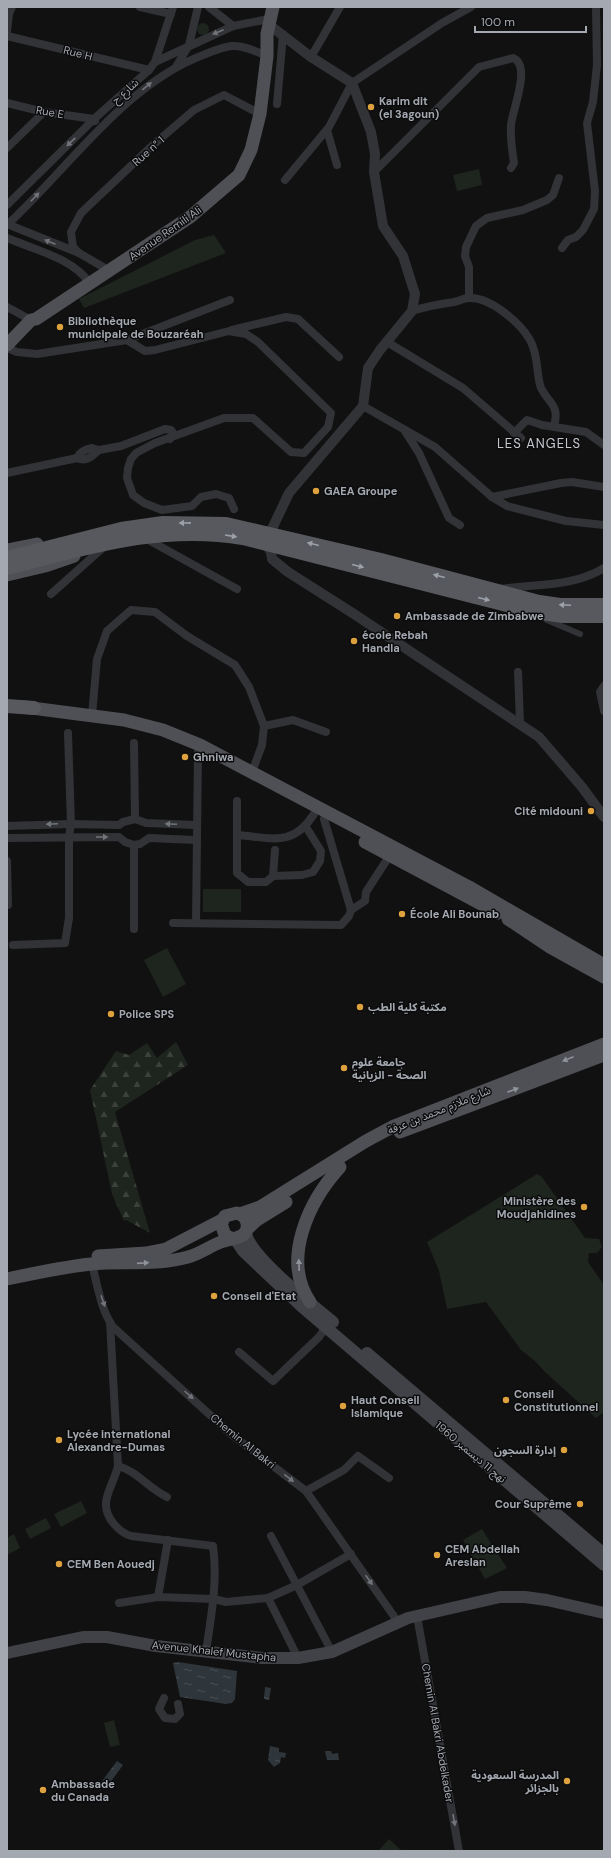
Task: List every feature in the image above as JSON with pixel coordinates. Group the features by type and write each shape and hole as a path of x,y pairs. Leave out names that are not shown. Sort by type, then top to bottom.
{"highway":[{"path":"7,568 162,523 207,522 239,525 268,538 535,612 563,616 604,616"},
{"path":"7,558 122,534 143,536 212,534 243,538 268,538 381,560 493,590 560,605 604,605"},
{"path":"7,705 34,708"}],"main road":[{"name":"Avenue Remili Ali","path":"7,344 31,320 36,319 190,217 239,175 252,150 260,114 270,16"},
{"path":"7,575 45,566 107,545 122,534"},
{"path":"7,550 122,534"},
{"path":"34,708 124,720 163,730 200,745 604,965"},
{"path":"7,712 126,728 151,735 198,752 390,855 511,915 604,971"},
{"path":"511,915 541,922 604,956"},
{"path":"511,915 604,980"},
{"path":"578,963 604,977"},
{"name":"شارع ملازم محمد بن عرفة","path":"246,1230 267,1214 340,1167 401,1132 602,1047"},
{"name":"شارع ملازم محمد بن عرفة","path":"240,1214 260,1207 366,1141 394,1126 602,1047"},
{"path":"310,1302 302,1290 299,1277 298,1257 302,1235 316,1200 340,1167"},
{"path":"7,1279 47,1270 92,1264 157,1262 196,1254 222,1241 241,1236 246,1230 246,1221 240,1214 229,1214 222,1220 188,1239"},
{"path":"222,1220 222,1232 234,1239"},
{"name":"نهج 11 ديسمبر 1960","path":"246,1230 246,1238 257,1253 275,1272 604,1554"},
{"path":"7,1271 63,1260 160,1251 199,1235 206,1238 206,1245 196,1254"},
{"name":"نهج 11 ديسمبر 1960","path":"234,1239 243,1252 326,1327 604,1565"},
{"name":"Avenue Khalef Mustapha","path":"7,1653 67,1640 107,1637 156,1646 206,1652 262,1658 298,1658 332,1652 398,1622 500,1597 547,1600 604,1614"}],"street":[{"path":"7,31 9,14 12,7"},
{"path":"140,7 172,10"},
{"path":"176,68 189,46 198,7"},
{"path":"209,7 233,26"},
{"path":"311,57 340,7"},
{"path":"285,180 327,130 352,83 442,23 471,7"},
{"path":"562,248 568,240 576,237 583,230 594,209 596,191 587,123 593,102 598,64 596,7"},
{"name":"شارع ح","path":"7,205 94,119 149,70 154,62 172,10"},
{"path":"154,62 233,26 270,16 283,34 311,57 352,83 371,132 375,154 374,172 384,226 403,256 414,294 412,311"},
{"path":"277,104 283,34"},
{"name":"Rue H","path":"7,36 149,70"},
{"path":"110,271 79,253 7,224 146,87 176,68 222,48 234,46 247,48 267,56"},
{"path":"374,172 478,67 513,58 519,64 522,77 511,125 511,146 514,162 511,168"},
{"name":"Rue n° 1","path":"79,253 73,246 71,232 81,213 153,145 194,110 224,95 260,114"},
{"name":"Rue E","path":"7,103 44,112 94,119"},
{"path":"7,148 44,112"},
{"path":"94,119 99,125 105,126"},
{"path":"327,130 337,166"},
{"path":"82,132 90,134 91,140"},
{"path":"469,298 469,267 465,256 466,247 476,226 487,218 523,210 547,200 553,195 559,178"},
{"path":"7,238 74,266 81,271 90,284"},
{"path":"554,426 557,415 554,406 541,387 538,361 530,341 510,316 481,300 469,298 432,304 412,311 368,368 363,406 289,493 268,538 272,559 288,572 520,723 539,737 582,787 604,817"},
{"path":"7,348 17,352 38,354 127,340 230,300"},
{"path":"7,307 31,320"},
{"path":"127,340 145,351 155,350 286,317 298,319 338,356"},
{"path":"229,331 246,334 258,342 331,413 328,426 304,453 291,452 253,418 224,418 142,449 131,459 127,478 133,496 144,503 162,510 192,506 201,497 216,494 229,498 234,509"},
{"path":"387,342 463,388 521,438"},
{"path":"363,406 435,447 492,497 507,506 537,515 566,521 604,525"},
{"path":"514,433 528,420 542,425 586,432 604,445"},
{"path":"403,428 419,452 449,518 460,525"},
{"path":"7,473 77,458 79,454 86,449 98,450 121,446 164,429 171,430 173,433 170,439"},
{"path":"492,497 572,482 604,487"},
{"path":"143,536 237,589"},
{"path":"52,594 107,545"},
{"path":"493,590 567,581 589,576 604,568"},
{"path":"92,715 97,659 107,631 131,610 155,612 187,636 235,665 249,687 264,726 262,745 252,772"},
{"path":"547,620 580,634"},
{"path":"518,672 520,723"},
{"path":"604,686 600,692 604,711"},
{"path":"264,726 293,720 326,732"},
{"path":"13,945 65,943 69,918 68,837 71,824 68,733"},
{"path":"134,743 135,819"},
{"path":"196,923 198,752"},
{"path":"237,802 237,873 248,882 266,882 274,876 302,875 313,872 320,861 321,850 306,827"},
{"path":"173,922 341,925 349,916 351,910 319,817 297,834 288,838 238,835"},
{"path":"7,826 71,824 119,826 123,822 135,819 146,823 196,825"},
{"path":"119,826 119,837"},
{"path":"7,838 119,837 125,842 134,845 140,844 148,838 196,840"},
{"path":"134,845 134,929"},
{"path":"274,876 275,850"},
{"path":"351,910 365,901 366,892 390,855"},
{"path":"7,861 8,905"},
{"name":"Chemin Al Bakri","path":"92,1264 110,1322 231,1434 306,1491 398,1622"},
{"path":"110,1322 118,1466 115,1477 106,1495 105,1507 107,1516 124,1534 213,1546 216,1566 214,1599 206,1652"},
{"path":"239,1352 273,1381 319,1337 326,1327"},
{"path":"306,1491 344,1470 358,1456 389,1478"},
{"path":"118,1466 127,1469 159,1494 167,1497"},
{"path":"270,1536 332,1652"},
{"path":"158,1597 168,1540"},
{"path":"119,1603 158,1597 214,1599 226,1602 268,1598 297,1586 351,1554"},
{"path":"268,1598 298,1658"},
{"name":"Chemin Al Bakri Abdelkader","path":"418,1616 459,1851"},
{"path":"164,1698 159,1709 165,1718 174,1719 180,1714 178,1704"}],"green space":[{"path":"201,23 205,23 209,29 205,35 201,35 197,31 197,27"},
{"path":"479,169 482,185 457,191 453,175"},
{"path":"214,235 226,253 84,308 79,299 195,240"},
{"path":"203,889 241,889 241,912 203,912"},
{"path":"167,948 186,984 163,997 144,960"},
{"path":"176,1042 188,1065 115,1112 150,1233 126,1220 124,1221 112,1194 90,1090 116,1051 129,1055 147,1043 157,1058"},
{"path":"537,1174 542,1177 585,1238 599,1239 602,1247 597,1253 589,1253 588,1262 604,1285 604,1412 596,1418 545,1372 535,1361 521,1350 486,1302 447,1309 439,1271 427,1242"},
{"path":"81,1501 87,1513 61,1527 54,1514"},
{"path":"46,1518 51,1528 30,1539 25,1529"},
{"path":"482,1529 507,1568 485,1579 463,1540"},
{"path":"14,1534 20,1548 7,1555 7,1538"},
{"path":"114,1720 120,1745 110,1747 104,1723"},
{"path":"389,1839 402,1851 378,1851"}],"water":[{"path":"178,1662 237,1671 235,1699 232,1703 226,1704 180,1697 173,1663"},
{"path":"265,1687 271,1688 269,1700 264,1699"},
{"path":"270,1746 279,1748 279,1752 286,1753 285,1758 281,1757 280,1763 274,1767 268,1760"},
{"path":"325,1751 331,1751 332,1754 338,1753 339,1760 327,1760"},
{"path":"117,1761 123,1765 106,1788 100,1784"}],"place":[{"name":"Karim dit (el 3agoun)","path":"371,107"},
{"name":"Bibliothèque municipale de Bouzaréah","path":"60,327"},
{"name":"GAEA Groupe","path":"316,491"},
{"name":"Ambassade de Zimbabwe","path":"397,616"},
{"name":"école Rebah Handla","path":"354,641"},
{"name":"Ghniwa","path":"185,757"},
{"name":"Cité midouni","path":"591,811"},
{"name":"École Ali Bounab","path":"402,914"},
{"name":"مكتبة كلية الطب","path":"360,1007"},
{"name":"Police SPS","path":"111,1014"},
{"name":"جامعة علوم الصحة - الزيانية","path":"344,1068"},
{"name":"Ministère des Moudjahidines","path":"584,1207"},
{"name":"Conseil d'Etat","path":"214,1296"},
{"name":"Conseil Constitutionnel","path":"506,1400"},
{"name":"Haut Conseil Islamique","path":"343,1406"},
{"name":"Lycée international Alexandre-Dumas","path":"59,1440"},
{"name":"إدارة السجون","path":"564,1450"},
{"name":"Cour Suprême","path":"580,1504"},
{"name":"CEM Abdellah Areslan","path":"437,1555"},
{"name":"CEM Ben Aouedj","path":"59,1564"},
{"name":"المدرسة السعودية بالجزائر","path":"567,1781"},
{"name":"Ambassade du Canada","path":"43,1790"}],"district":[{"name":"LES ANGELS","path":"539,443"}]}
